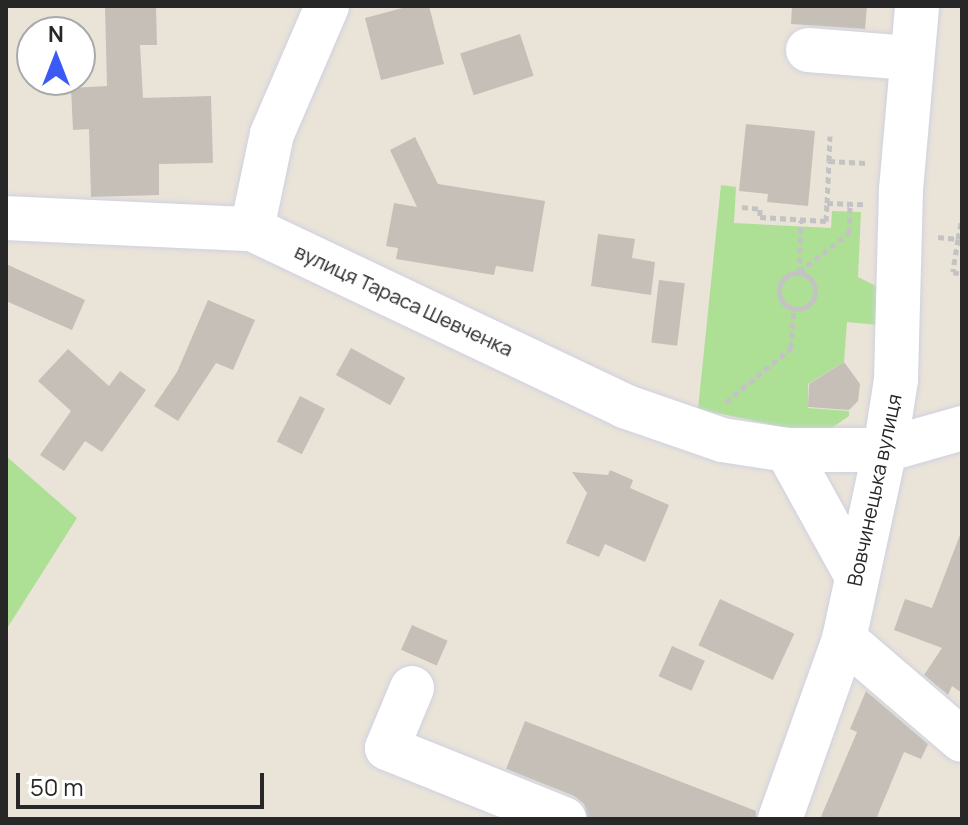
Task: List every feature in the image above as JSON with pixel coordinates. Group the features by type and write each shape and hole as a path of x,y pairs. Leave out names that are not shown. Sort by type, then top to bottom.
{"street":[{"path":"252,229 272,134 327,6"},
{"name":"Вовчинецька вулиця","path":"780,819 844,639 855,573 885,450 896,380 902,177 910,58 917,6"},
{"path":"808,50 910,58"},
{"name":"вулиця Тараса Шевченка","path":"6,218 252,229 624,406 722,440 787,450 885,450 962,428"},
{"path":"787,450 855,573"},
{"path":"844,639 962,740"},
{"path":"412,688 387,748 564,819"}],"path":[{"path":"742,207 760,209 760,217 826,221 830,136"},
{"path":"829,161 902,177"},
{"path":"827,203 868,204 902,177"},
{"path":"799,273 810,278 816,294 806,308 794,309 781,299 780,286 849,233 850,203"},
{"path":"958,239 962,218"},
{"path":"799,273 801,220"},
{"path":"694,429 791,348 794,309"}],"green space":[{"path":"721,185 736,187 734,223 831,228 832,211 861,212 858,277 880,288 878,325 847,322 844,362 808,384 808,408 849,411 849,416 821,435 698,409"},
{"path":"6,456 77,518 6,630"}],"building":[{"path":"105,6 156,6 157,45 140,45 143,98 211,96 213,163 159,164 159,195 91,197 89,129 73,130 71,96 96,96 96,87 107,86"},
{"path":"410,6 429,6 444,64 381,80 365,18"},
{"path":"792,6 867,6 865,29 791,24"},
{"path":"520,34 534,76 474,95 460,53"},
{"path":"746,124 815,131 808,206 767,202 768,194 739,191"},
{"path":"415,137 438,184 545,201 533,272 496,266 494,275 396,259 398,248 386,246 394,203 417,207 390,150"},
{"path":"598,234 635,239 632,258 655,262 651,295 591,286"},
{"path":"6,264 85,300 72,330 6,301"},
{"path":"659,280 685,283 677,346 651,343"},
{"path":"208,300 255,320 233,370 216,363 178,421 154,406 177,372"},
{"path":"351,348 405,378 390,405 336,375"},
{"path":"68,349 109,386 120,371 146,390 102,452 85,441 64,471 40,455 71,411 38,381"},
{"path":"844,362 860,384 858,401 849,410 808,407 809,384"},
{"path":"300,396 325,409 302,454 277,441"},
{"path":"610,470 633,480 630,488 669,505 645,562 605,544 599,557 566,543 587,493 572,472 608,475"},
{"path":"960,535 962,693 952,686 948,695 924,675 942,648 894,630 905,599 932,608"},
{"path":"720,599 794,634 773,680 698,645"},
{"path":"412,625 448,641 437,666 401,650"},
{"path":"672,646 705,661 691,691 659,676"},
{"path":"866,691 928,744 921,759 904,752 876,819 820,819 857,732 850,729"},
{"path":"525,721 756,811 756,819 588,819 584,804 574,796 506,769"}]}
